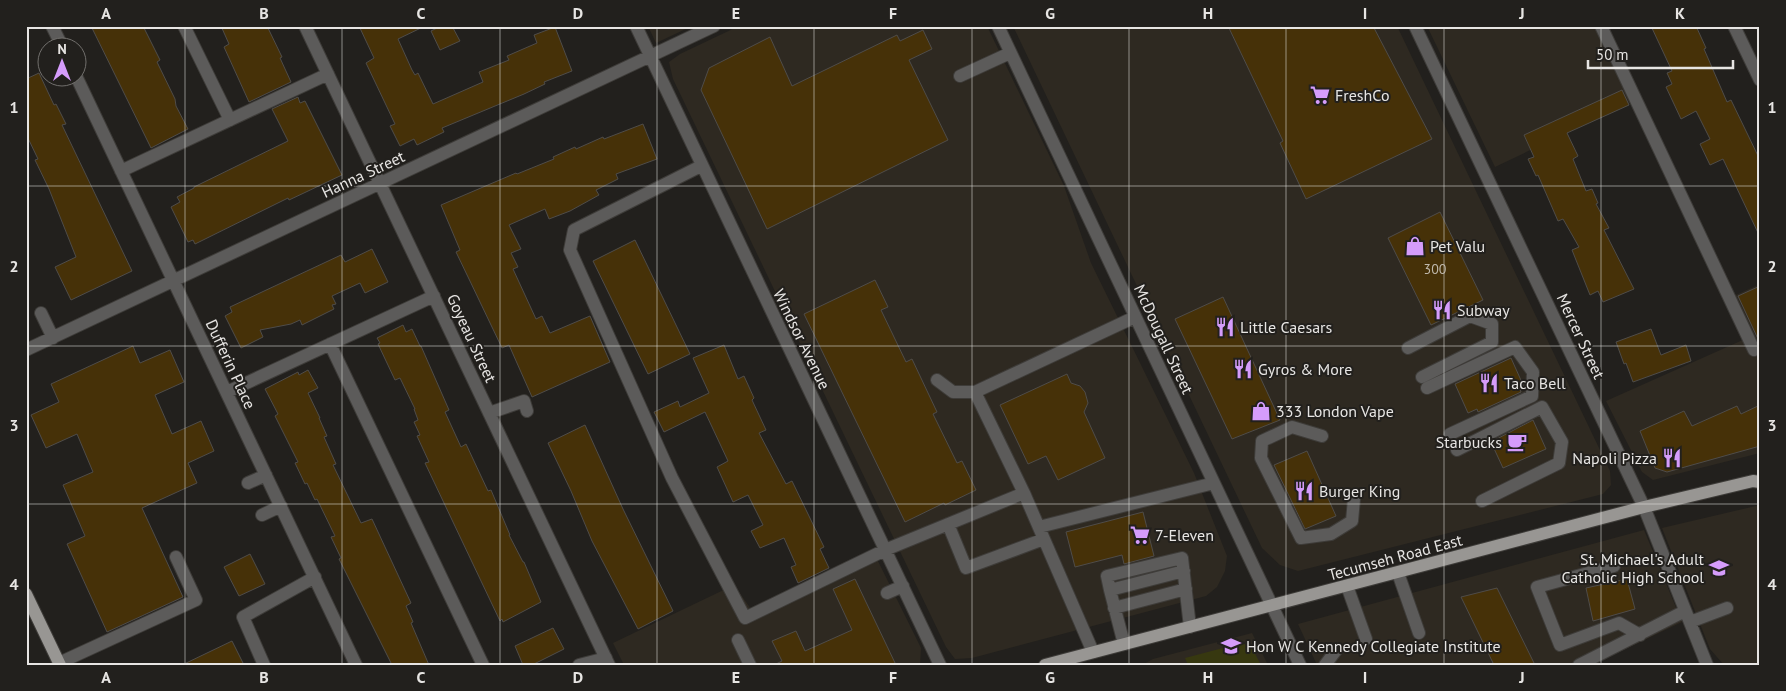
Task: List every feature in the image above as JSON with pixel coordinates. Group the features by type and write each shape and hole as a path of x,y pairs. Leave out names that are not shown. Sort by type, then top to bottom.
{"main road":[{"name":"Tecumseh Road East","path":"1045,665 1644,507 1758,480"},
{"path":"26,594 60,664"}],"street":[{"path":"52,26 57,38"},
{"path":"184,26 230,120"},
{"name":"Goyeau Street","path":"305,26 607,662"},
{"name":"Windsor Avenue","path":"636,26 940,665"},
{"name":"Hanna Street","path":"26,350 714,26"},
{"name":"McDougall Street","path":"998,26 1300,665"},
{"name":"Mercer Street","path":"1415,26 1644,507 1707,665"},
{"path":"1602,26 1754,350 1760,347"},
{"path":"1734,26 1760,80"},
{"path":"960,76 1010,53"},
{"path":"121,171 328,74"},
{"name":"Dufferin Place","path":"82,88 356,665"},
{"path":"701,166 574,230 570,250 672,478 745,618 886,550 1024,493"},
{"path":"227,392 434,296"},
{"path":"42,313 53,338"},
{"path":"1408,348 1470,316 1492,324 1492,342 1425,383 1515,347 1532,372 1532,396 1450,434"},
{"path":"937,380 954,392 975,392 1135,317"},
{"path":"330,344 483,665"},
{"path":"975,392 1024,493 1094,652"},
{"path":"489,413 524,401 527,411"},
{"path":"1457,450 1542,407 1562,442 1558,463 1482,501"},
{"path":"1322,436 1292,427 1262,441 1261,458 1301,538 1330,534 1352,520 1354,499"},
{"path":"248,483 266,475"},
{"path":"948,524 966,568 1041,533 1214,483"},
{"path":"262,515 281,506"},
{"path":"60,664 196,600 176,556"},
{"path":"1124,644 1107,576 1182,558 1190,627"},
{"path":"1614,566 1537,587 1560,645 1619,623 1640,635"},
{"path":"1398,573 1420,633"},
{"path":"264,665 244,617 315,577"},
{"path":"887,594 903,586"},
{"path":"1347,586 1366,639"},
{"path":"1114,608 1186,589"},
{"path":"1579,665 1640,635 1688,617 1727,608"},
{"path":"738,640 750,665"},
{"path":"1325,665 1337,649"},
{"path":"579,665 607,662"}],"shaded area":[{"path":"648,26 692,26 656,43"},
{"path":"739,26 987,26 1064,186 1091,263 1194,473 1227,556 1225,571 1217,587 1206,596 972,658 955,659 946,647 673,79 669,62 680,54"},
{"path":"1013,26 1397,26 1610,471 1611,485 1603,494 1298,571 1280,565 1262,548"},
{"path":"1427,26 1604,26 1637,99 1495,167"},
{"path":"1760,284 1760,453 1653,480 1642,472 1606,401 1745,339 1727,299"},
{"name":"St. Michael's Adult Catholic High School","path":"1760,505 1760,665 1724,665 1710,649 1662,528"},
{"path":"1644,530 1682,622 1592,665 1317,665 1298,624"},
{"path":"873,551 921,648 920,665 624,665 613,643 734,585 751,609"},
{"name":"Hon W C Kennedy Collegiate Institute","path":"1252,633 1268,665 1142,665 1153,659"},
{"path":"1242,643 1252,648 1261,665 1188,665 1185,658"}],"building":[{"path":"91,26 143,26 160,60 157,62 188,129 151,148"},
{"path":"221,26 267,26 282,57 280,58 291,82 249,102 224,47 229,44"},
{"path":"359,26 425,26 398,39 412,70 415,75 418,73 433,104 483,82 479,72 509,60 507,56 537,43 534,35 555,27 572,71 544,82 545,84 524,94 442,128 444,132 417,145 414,139 400,146 390,126 395,124 366,63 374,58"},
{"path":"441,26 452,26 460,41 440,50 431,31"},
{"path":"1228,26 1373,26 1432,139 1306,199 1280,143 1283,141"},
{"path":"1651,26 1696,26 1727,102 1731,100 1760,160 1760,237 1723,159 1710,165 1700,144 1710,139 1696,111 1681,119 1666,87 1672,84 1667,73 1672,71"},
{"path":"923,30 932,49 909,60 948,140 767,229 701,90 709,68 770,37 792,86 897,35 900,41"},
{"path":"38,73 38,88 46,88 54,105 56,104 66,124 62,125 132,271 71,300 55,267 76,257 49,189 35,160 38,159 26,134 26,79"},
{"path":"1622,90 1629,105 1567,133 1578,156 1573,159 1586,191 1592,189 1598,203 1596,204 1609,228 1604,230 1634,289 1603,302 1598,291 1590,295 1572,250 1579,247 1563,219 1558,221 1538,175 1536,176 1528,159 1534,157 1524,135"},
{"path":"298,97 300,103 305,101 342,175 289,200 288,198 195,244 193,240 188,242 171,207 180,202 177,197 288,141 272,109"},
{"path":"643,124 657,159 616,174 618,179 596,190 599,195 570,211 549,219 545,209 509,225 521,249 511,253 518,267 513,269 536,319 542,316 550,333 590,316 610,362 532,397 509,345 502,348 456,252 460,250 441,205 554,159 553,157 575,147 576,149 603,137 604,139"},
{"path":"1440,212 1483,300 1431,325 1388,238"},
{"path":"635,240 690,354 648,374 593,261"},
{"path":"372,249 388,282 365,293 360,283 332,296 336,304 332,305 334,309 302,325 300,320 291,324 260,330 263,337 241,348 225,316 232,312 230,307 341,255 345,262"},
{"path":"875,280 888,307 881,310 906,362 912,359 937,412 933,414 957,463 962,461 976,490 905,522 804,314"},
{"path":"1760,286 1760,339 1758,339 1738,296"},
{"path":"1223,297 1280,420 1232,439 1175,319"},
{"path":"403,325 406,332 412,329 421,346 449,410 445,412 461,447 466,444 488,491 491,490 509,535 524,562 541,602 503,622 502,619 500,621 425,463 429,462 417,436 420,435 414,422 418,420 415,409 400,378 395,380 378,344 380,343 377,338"},
{"path":"1651,329 1661,355 1686,345 1691,361 1633,382 1616,342"},
{"path":"724,345 738,379 744,376 754,398 752,400 766,430 759,433 786,484 792,481 824,547 820,549 829,568 798,583 791,567 796,565 784,538 760,548 751,531 763,525 748,495 733,502 717,467 728,461 705,412 664,432 654,412 678,401 680,407 709,393 693,358"},
{"path":"133,346 140,363 170,350 184,382 155,395 172,434 201,421 214,451 188,463 197,483 142,508 183,597 107,632 67,544 85,536 63,485 93,472 77,434 46,448 31,415 59,402 51,384"},
{"name":"Taco Bell","path":"1511,358 1524,387 1520,389 1521,392 1478,412 1477,409 1468,413 1455,384"},
{"path":"308,370 318,388 308,393 327,436 324,437 336,464 333,465 361,523 372,519 411,603 406,606 413,622 411,623 429,665 392,665 339,559 341,558 331,537 335,536 317,499 315,500 307,483 305,484 295,463 298,462 275,416 278,414 265,389 298,372 299,375"},
{"path":"1067,374 1071,383 1080,386 1085,392 1088,403 1084,412 1105,458 1058,480 1046,456 1028,464 1000,405"},
{"path":"1760,405 1760,446 1667,472 1655,468 1640,431 1684,411 1692,426 1737,406 1741,414"},
{"name":"Starbucks","path":"1533,420 1546,449 1503,468 1491,442"},
{"path":"585,425 623,509 673,611 638,629 592,541 548,443"},
{"name":"Burger King","path":"1307,451 1336,516 1305,529 1274,465"},
{"path":"1143,512 1154,556 1124,564 1122,555 1075,567 1066,532"},
{"path":"250,554 265,584 239,596 224,567"},
{"path":"855,579 896,665 774,665 782,661 772,641 796,631 805,651 852,630 833,589"},
{"path":"1627,579 1635,609 1593,621 1586,588"},
{"path":"1497,588 1535,665 1494,665 1461,597"},
{"path":"553,628 564,649 532,665 523,665 515,646"},
{"path":"232,641 244,665 182,665"}],"place":[{"name":"FreshCo","path":"1320,95"},
{"name":"Pet Valu","path":"1415,246"},
{"name":"Subway","path":"1442,310"},
{"name":"Little Caesars","path":"1225,327"},
{"name":"Gyros & More","path":"1243,369"},
{"name":"Taco Bell","path":"1489,383"},
{"name":"333 London Vape","path":"1261,411"},
{"name":"Starbucks","path":"1517,442"},
{"name":"Napoli Pizza","path":"1672,458"},
{"name":"Burger King","path":"1304,491"},
{"name":"7-Eleven","path":"1140,535"},
{"name":"St. Michael's Adult Catholic High School","path":"1719,568"},
{"name":"Hon W C Kennedy Collegiate Institute","path":"1231,646"}]}
